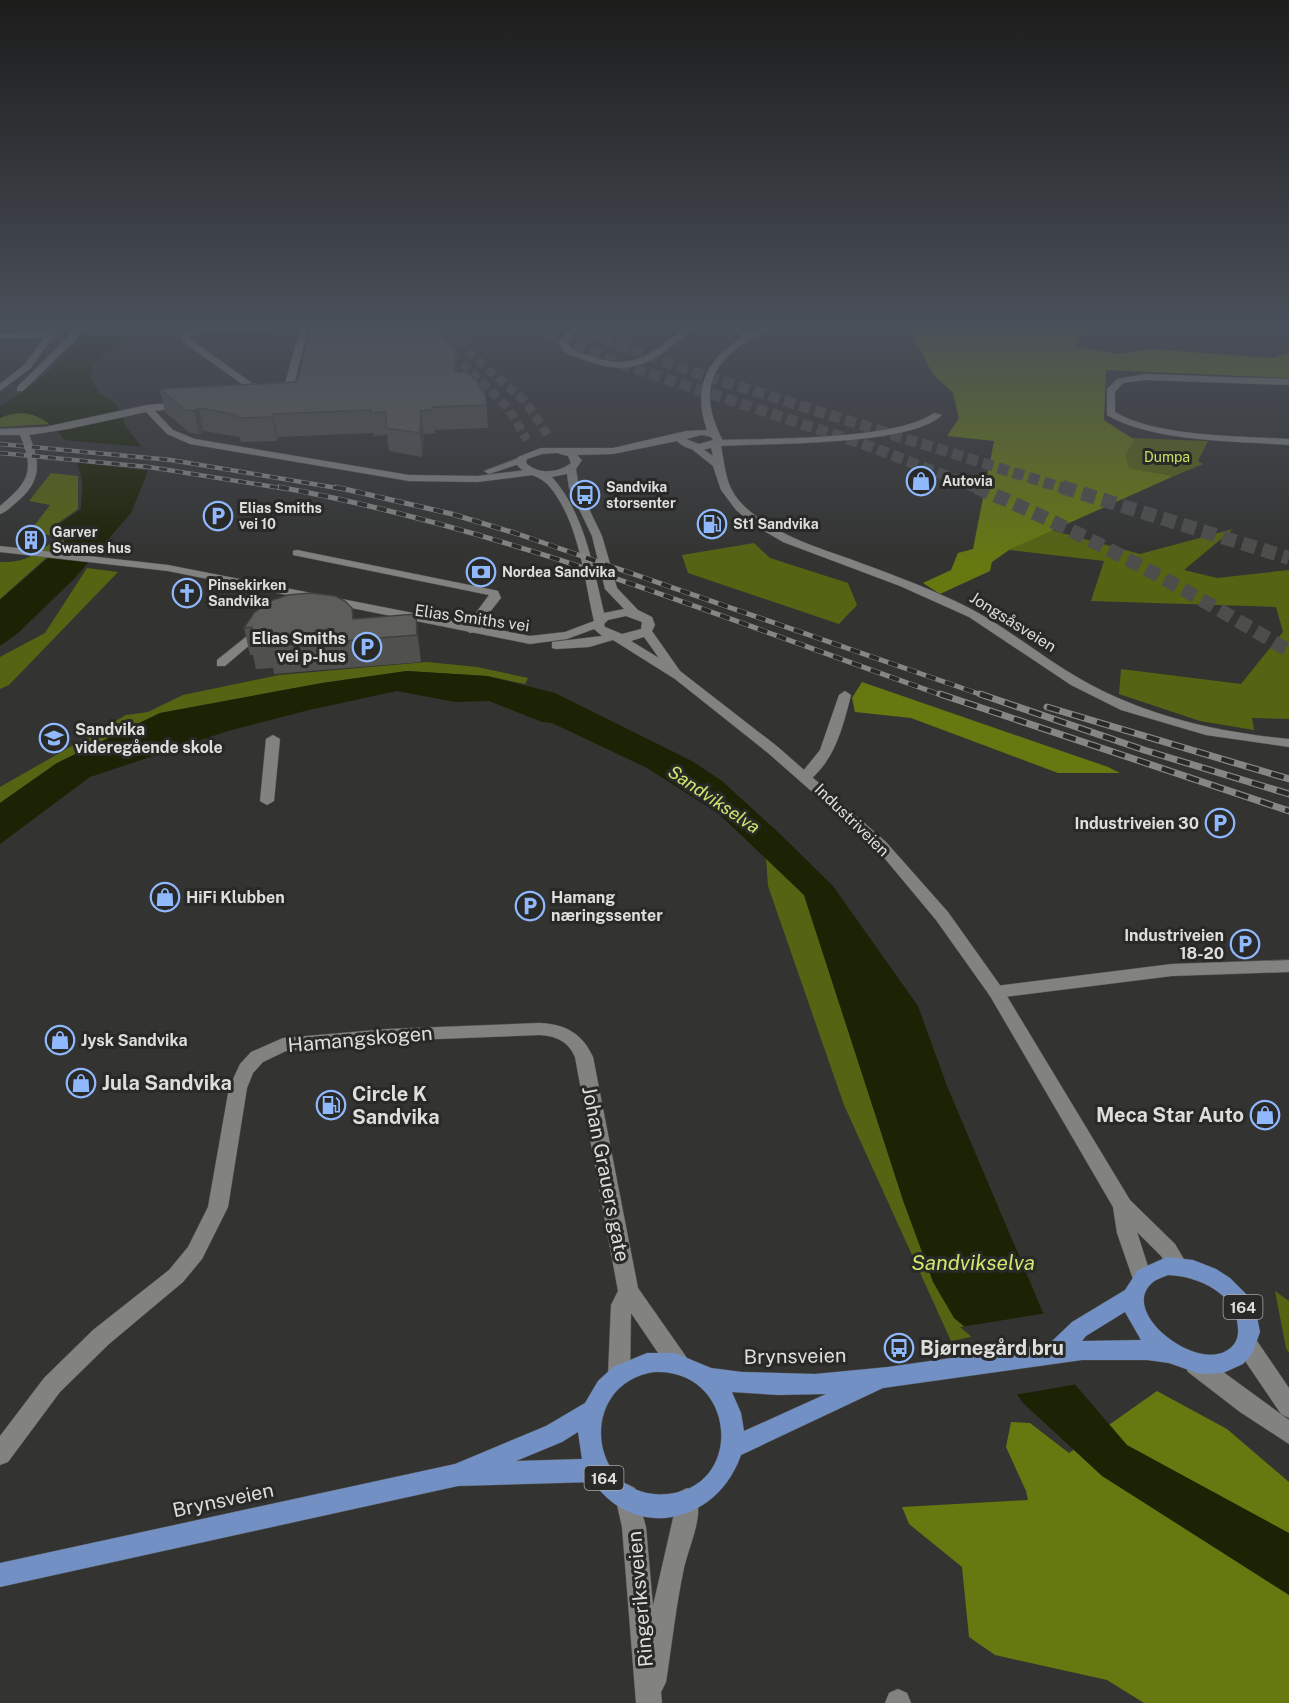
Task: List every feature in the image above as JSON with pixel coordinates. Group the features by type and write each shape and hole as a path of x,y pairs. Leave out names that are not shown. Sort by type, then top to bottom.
{"main road":[{"path":"1055,1353 1079,1329 1110,1311 1157,1269 1178,1266"},
{"name":"164","path":"1138,1287 1136,1314 1140,1325 1156,1344 1168,1353 1196,1365 1228,1362 1246,1345 1248,1319 1234,1294 1208,1274 1178,1266"},
{"name":"164","path":"733,1447 895,1376 1055,1353 1131,1350 1168,1353"},
{"name":"164","path":"648,1363 679,1365 706,1378 727,1402 734,1432 733,1447 728,1463 715,1482 702,1493 687,1500 654,1504 627,1496 609,1484 598,1471 588,1442 591,1411 602,1390 619,1375 648,1363"},
{"name":"Brynsveien","path":"706,1378 748,1386 895,1376"},
{"name":"Brynsveien","path":"458,1475 554,1434 591,1411"},
{"name":"Brynsveien","path":"0,1575 458,1475 568,1470 598,1471"}],"street":[{"name":"Jongsåsveien","path":"704,403 705,416 720,458 718,465 721,481 737,505 768,530 787,540 916,589 974,614 1100,695 1131,709 1187,726 1245,738 1289,743"},
{"path":"1110,403 1110,413 1131,424 1222,437 1289,442"},
{"path":"0,432 24,434 147,408 199,404"},
{"path":"147,408 177,437 216,446 425,480 538,473 573,466 613,451"},
{"path":"461,478 525,454 613,451 685,435 715,439 862,436 927,424 937,415"},
{"path":"705,416 685,435 682,442 718,465"},
{"path":"0,511 26,489 35,474 36,466 24,434"},
{"path":"648,445 691,446 715,439"},
{"path":"548,440 561,451 575,457 574,488 597,536 611,589 633,612"},
{"path":"525,454 522,467 538,473 558,489 578,537 599,623"},
{"name":"Elias Smiths vei","path":"0,550 122,562 234,581 293,601 424,629 523,643 589,643 615,637 637,636 646,631"},
{"name":"Elias Smiths vei","path":"297,553 494,593 495,598 470,629"},
{"name":"Elias Smiths vei","path":"293,601 539,640 567,635 599,623 614,613 633,612"},
{"name":"Industriveien","path":"633,612 648,620 649,625 646,631 679,676"},
{"path":"221,663 269,622"},
{"name":"Industriveien","path":"599,623 603,632 679,676 806,776 873,837 915,883 942,916 996,992 1124,1206 1168,1250 1178,1266"},
{"path":"806,776 818,768 833,733 845,694"},
{"path":"267,801 273,742"},
{"path":"996,992 1172,970 1289,966"},
{"name":"Hamangskogen","path":"0,1454 52,1385 102,1337 176,1276 195,1253 218,1207 238,1088 250,1063 265,1051 284,1045 388,1035 547,1029 563,1032 574,1039 584,1057"},
{"name":"Johan Grauers gate","path":"584,1057 628,1291 679,1365"},
{"name":"Industriveien","path":"1124,1206 1138,1287"},
{"name":"Johan Grauers gate","path":"619,1375 621,1305 628,1291"},
{"path":"1246,1345 1289,1407"},
{"path":"1196,1365 1289,1433"},
{"name":"Ringeriksveien","path":"627,1496 634,1527 649,1703"},
{"name":"Ringeriksveien","path":"649,1703 672,1568 683,1531 687,1500"}],"green space":[{"path":"956,403 1105,403 1104,420 1135,440 1126,454 1129,468 1174,476 1009,550 992,562 990,571 940,594 923,583 951,570 958,553 973,549 994,441 947,436 959,418"},
{"path":"15,412 34,414 49,424 0,427 0,418"},
{"name":"Dumpa","path":"1132,438 1208,441 1198,461 1203,464 1174,476 1129,468 1126,454 1135,440"},
{"path":"51,473 78,476 78,509 58,523 64,542 0,599 0,562 17,561 31,556 57,537 30,531 50,505 29,501"},
{"path":"1233,529 1184,570 1217,578 1289,570 1289,719 1252,718 1254,730 1200,721 1119,694 1121,669 1241,684 1283,632 1276,607 1091,601 1104,561 1009,550 1051,530 1140,554"},
{"path":"754,543 770,558 848,583 857,605 839,624 688,573 682,555"},
{"path":"87,568 118,572 9,685 0,689 0,657 45,633"},
{"path":"427,662 477,667 528,678 525,684 487,676 407,671 322,683 160,713 57,763 0,803 0,787 126,715 148,712 183,695 279,675"},
{"path":"862,682 1120,773 1058,773 911,718 855,712 852,698"},
{"path":"766,858 804,895 904,1203 976,1336 951,1341 844,1105 768,886"},
{"path":"1275,1291 1289,1301 1289,1353 1286,1348"},
{"path":"1157,1391 1227,1429 1289,1482 1289,1703 1144,1703 1107,1680 995,1655 969,1637 962,1567 909,1524 902,1507 1028,1500 1006,1447 1011,1422 1030,1423 1069,1453"}],"water":[{"path":"4,403 115,403 127,428 152,461 131,513 74,579 17,634 0,646 0,600 65,543 59,524 81,509 82,486 75,459 51,425 28,414 14,414 0,418 0,406"},
{"name":"Sandvikselva","path":"407,671 487,676 555,693 692,761 722,781 833,886 918,1006 947,1086 1072,1381 1127,1445 1289,1533 1289,1595 1102,1476 1023,1403 976,1336 954,1318 933,1282 904,1203 804,895 719,814 647,768 552,723 542,722 489,701 455,702 397,691 228,731 90,777 0,844 0,803 57,763 160,713 322,683"}],"pier":[{"path":"63,440 145,447 155,462 151,471 73,462"},
{"path":"1047,1313 1078,1384 1014,1395 973,1338 960,1327"}],"building":[{"path":"177,403 486,403 432,407 432,410 421,411 420,433 386,428 386,412 371,413 371,410 273,414 272,417 237,418 238,415 199,408 194,411 185,410"},
{"path":"311,593 335,596 345,601 352,608 353,619 416,614 417,635 268,647 269,641 250,642 252,627 244,628 254,613 270,601 288,595"}],"tunnel":[{"path":"503,403 527,440"},
{"path":"527,403 549,437"},
{"path":"740,403 866,445 980,489"},
{"path":"793,403 1066,489"},
{"path":"976,487 1057,523 1135,563 1289,651"},
{"path":"1062,487 1289,558"}],"railway":[{"path":"0,444 171,460 343,489"},
{"path":"0,453 149,467 287,489"},
{"path":"279,487 364,505 532,551 698,607 944,696"},
{"path":"336,487 452,514 518,534 985,696"},
{"path":"940,694 1289,811"},
{"path":"980,694 1144,750 1289,794"},
{"path":"1047,707 1289,779"}],"place":[{"name":"Autovia","path":"921,481"},
{"name":"Sandvika storsenter","path":"585,495"},
{"name":"Elias Smiths vei 10","path":"218,516"},
{"name":"St1 Sandvika","path":"712,524"},
{"name":"Garver Swanes hus","path":"31,540"},
{"name":"Nordea Sandvika","path":"481,572"},
{"name":"Pinsekirken Sandvika","path":"187,593"},
{"name":"Elias Smiths vei p-hus","path":"367,647"},
{"name":"Sandvika videregående skole","path":"54,738"},
{"name":"Industriveien 30","path":"1220,823"},
{"name":"HiFi Klubben","path":"165,897"},
{"name":"Hamang næringssenter","path":"530,906"},
{"name":"Industriveien 18-20","path":"1245,944"},
{"name":"Jysk Sandvika","path":"60,1040"},
{"name":"Jula Sandvika","path":"81,1083"},
{"name":"Circle K Sandvika","path":"331,1105"},
{"name":"Meca Star Auto","path":"1265,1115"},
{"name":"Bjørnegård bru","path":"899,1348"}]}
